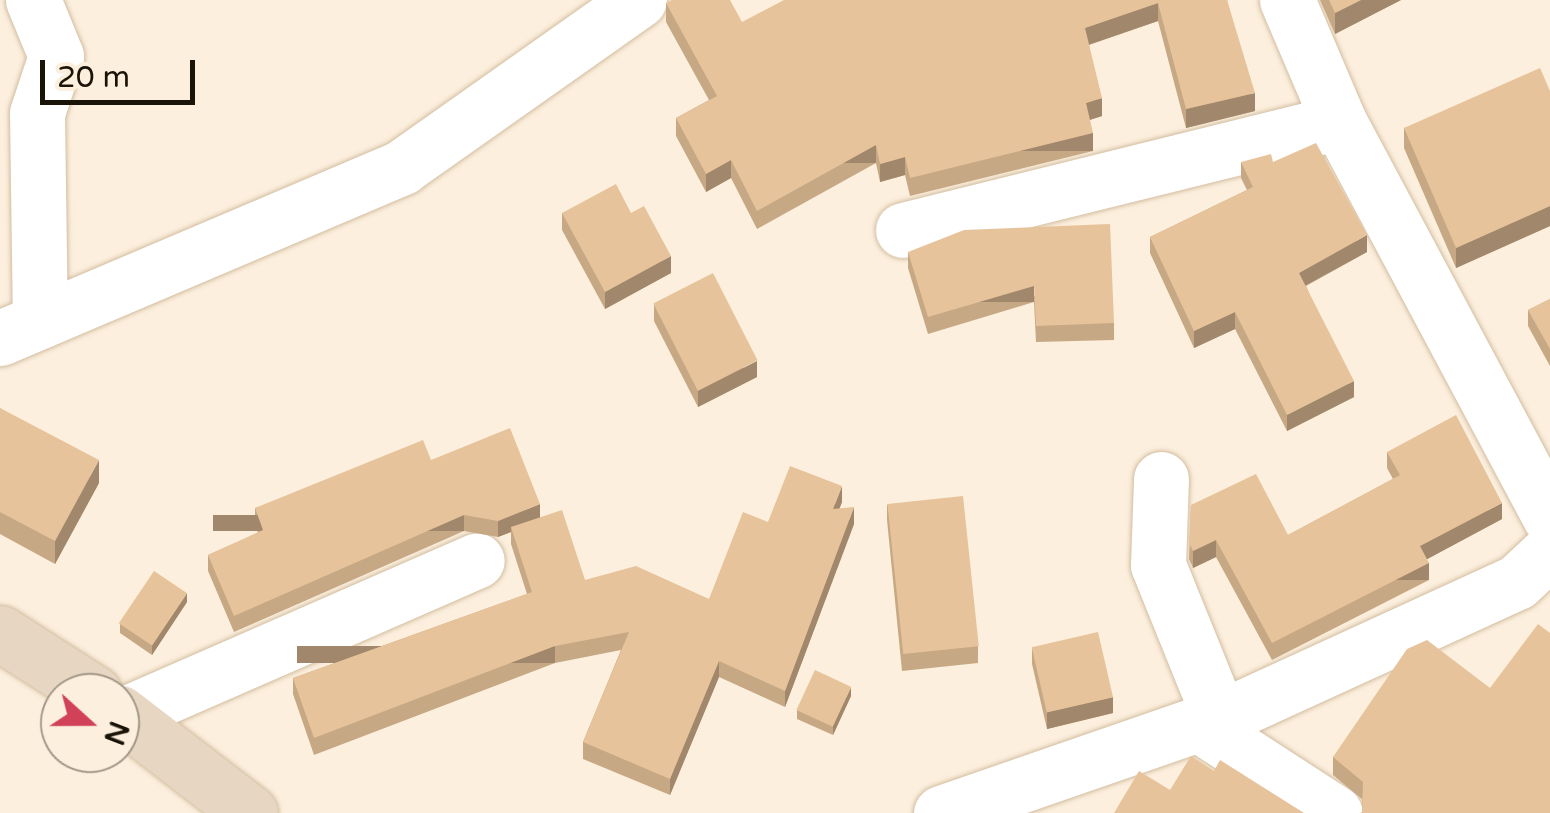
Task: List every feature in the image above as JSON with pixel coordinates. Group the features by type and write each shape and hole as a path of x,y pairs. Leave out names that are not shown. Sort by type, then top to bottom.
{"main road":[{"path":"0,632 61,673"},
{"path":"140,729 250,813"}],"street":[{"path":"33,0 56,56 37,113 20,329 402,167 639,0"},
{"path":"1287,0 1339,122 1550,517"},
{"path":"903,230 1339,122"},
{"path":"1161,478 1158,565 1209,720 1334,813"},
{"path":"140,696 477,560"},
{"path":"941,813 1209,720 1539,580"}],"building":[{"path":"730,0 742,22 784,0 1227,0 1255,93 1186,109 1158,3 1085,28 1102,98 1086,103 1093,133 910,178 905,157 880,164 876,145 757,211 731,160 706,174 676,118 717,96 666,3"},
{"path":"1329,0 1361,0 1335,13"},
{"path":"1540,68 1550,91 1550,206 1456,248 1404,128"},
{"path":"1316,143 1367,235 1299,273 1354,381 1287,415 1235,312 1194,331 1150,237 1253,187 1241,162 1271,154 1273,162"},
{"path":"616,184 631,213 644,206 671,256 605,292 562,213"},
{"path":"1110,224 1114,323 1036,326 1034,286 928,317 908,252 964,230"},
{"path":"713,273 757,360 698,391 653,303"},
{"path":"1550,299 1550,349 1528,310"},
{"path":"0,408 99,460 55,541 0,512"},
{"path":"1456,415 1502,503 1420,546 1429,563 1272,643 1216,540 1193,551 1189,543 1191,505 1256,474 1288,535 1400,475 1387,452"},
{"path":"510,428 540,504 498,521 464,515 234,616 208,555 263,530 255,508 423,440 431,460"},
{"path":"790,466 842,486 833,509 854,507 785,691 719,661 670,779 583,742 629,632 555,646 314,738 293,678 532,592 511,527 562,510 585,580 636,566 709,599 743,512 768,522"},
{"path":"963,496 979,646 903,654 887,504"},
{"path":"154,571 187,593 152,646 119,623"},
{"path":"1538,624 1550,633 1550,813 1360,813 1363,782 1333,757 1407,649 1427,640 1490,688"},
{"path":"1098,632 1113,697 1047,713 1032,647"},
{"path":"815,670 851,687 833,727 796,710"},
{"path":"1191,756 1214,771 1220,760 1304,813 1114,813 1139,771 1170,790"}]}
